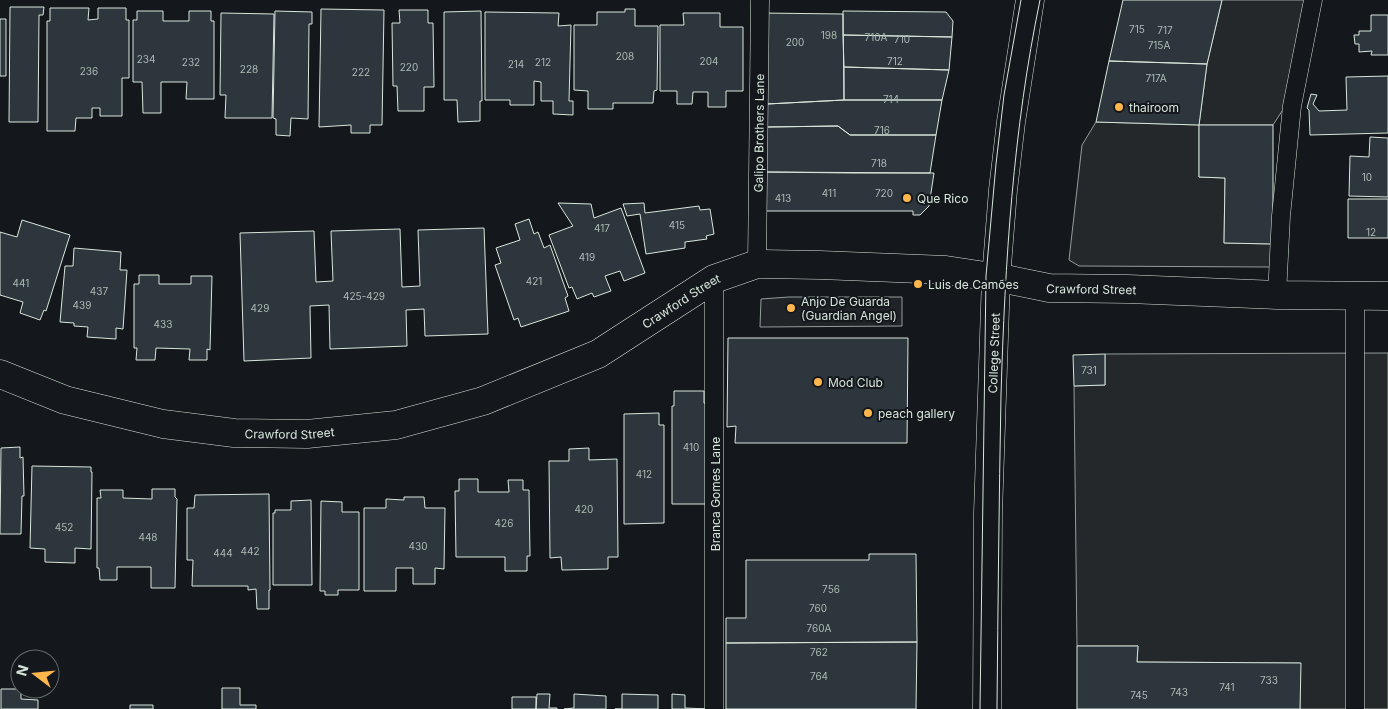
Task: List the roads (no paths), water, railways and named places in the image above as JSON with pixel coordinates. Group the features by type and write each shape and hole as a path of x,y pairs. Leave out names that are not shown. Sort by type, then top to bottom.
{"street":[{"name":"College Street","path":"987,709 988,513 996,278 1002,190 1030,0"},
{"name":"Crawford Street","path":"0,374 65,400 163,424 225,432 307,434 396,425 483,401 598,354 714,279 757,264 946,270 1049,288 1277,295 1388,296"}],"lane":[{"name":"Galipo Brothers Lane","path":"757,264 760,0"},
{"path":"1277,295 1281,216 1292,106 1313,0"},
{"name":"Branca Gomes Lane","path":"714,279 714,709"},
{"path":"1354,296 1355,709"}],"tram line":[{"path":"980,709 986,276 1004,95 1021,0"},
{"path":"997,709 1001,395 1005,295 1017,147 1023,98 1040,0"}],"place":[{"name":"thairoom","path":"1119,107"},
{"name":"Que Rico","path":"907,198"},
{"name":"Luis de Camões","path":"918,284"},
{"name":"Anjo De Guarda (Guardian Angel)","path":"791,308"},
{"name":"Mod Club","path":"818,382"},
{"name":"peach gallery","path":"868,413"}]}
